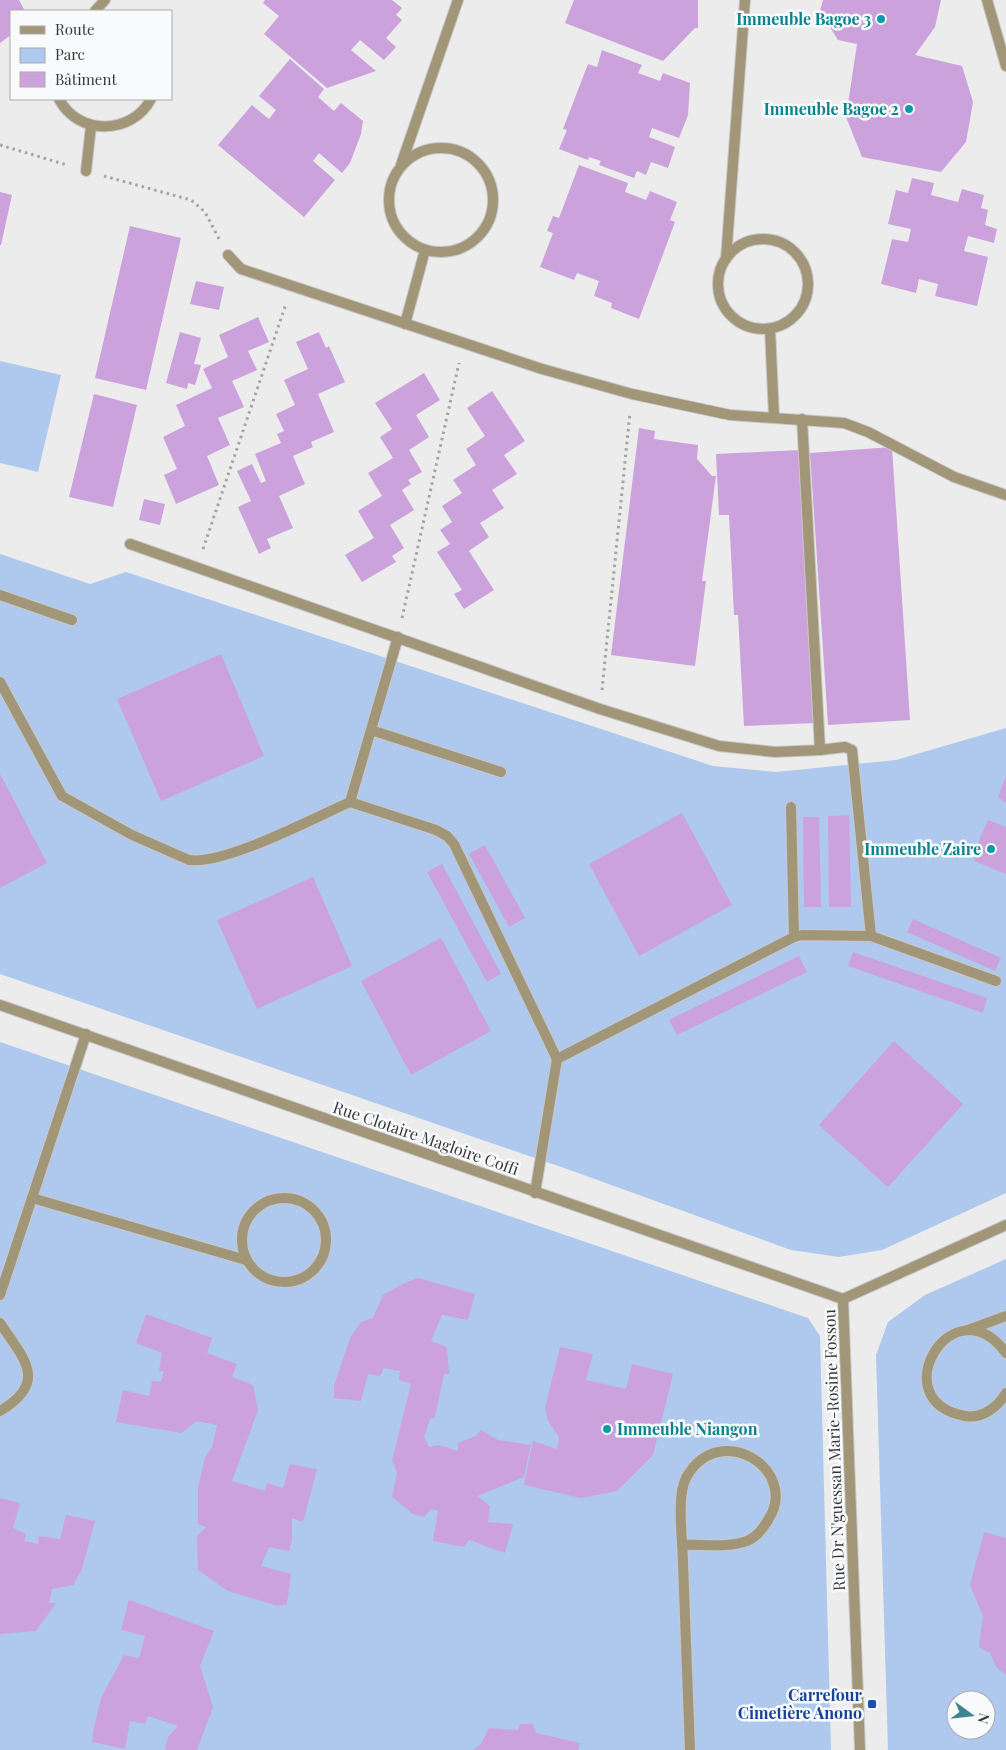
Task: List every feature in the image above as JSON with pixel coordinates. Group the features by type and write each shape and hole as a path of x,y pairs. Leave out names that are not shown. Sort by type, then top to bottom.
{"street":[{"path":"96,10 105,0"},
{"path":"400,166 416,154 436,148 456,149 474,159 487,175 493,195 490,215 481,233 465,246 446,252 425,250 407,240 395,224 388,205 391,184 400,166 458,0"},
{"path":"726,259 745,0"},
{"path":"987,0 1006,66"},
{"path":"60,100 73,116 91,126 111,127 131,121 146,107 150,100"},
{"path":"86,171 91,126"},
{"path":"756,239 773,240 789,247 801,260 807,277 807,294 800,311 786,323 770,330 752,329 736,321 724,308 718,292 719,274 726,259 739,245 756,239"},
{"path":"405,324 425,250"},
{"path":"228,255 241,269 542,369 632,394 730,415 844,422 868,432 954,477 1006,495"},
{"path":"770,330 774,417"},
{"path":"802,419 820,750"},
{"path":"130,544 600,709 719,746 775,752 845,747 852,750 871,936"},
{"path":"0,595 72,620"},
{"path":"350,802 398,637"},
{"path":"0,682 62,796 132,835 189,860 197,861 237,852 350,802 436,830 447,836 454,844 557,1059 535,1193"},
{"path":"371,730 501,772"},
{"path":"790,807 794,937"},
{"path":"557,1059 794,937 871,936 996,982"},
{"name":"Rue Clotaire Magloire Coffi","path":"0,1005 843,1299"},
{"path":"0,1296 86,1034"},
{"path":"32,1198 246,1260 256,1273 271,1281 288,1283 304,1278 316,1268 324,1252 326,1236 321,1220 311,1207 296,1199 280,1197 264,1202 251,1213 243,1228 241,1244 246,1260"},
{"name":"Rue Dr N'guessan Marie-Rosine Fossou","path":"860,1750 843,1299 1006,1225"},
{"path":"1006,1316 951,1335 938,1344 929,1359 926,1376 930,1392 940,1405 954,1414 970,1417 987,1412 1000,1402 1006,1393"},
{"path":"0,1323 28,1366 28,1384 18,1400 0,1411"},
{"path":"967,1330 984,1333 998,1342 1006,1353"},
{"path":"683,1545 729,1544 747,1541 762,1530 772,1515 776,1496 772,1478 761,1463 746,1453 728,1450 710,1454 695,1464 685,1480 681,1498 690,1750"}],"path":[{"path":"0,145 191,200 205,212 228,255"},
{"path":"197,568 292,286"},
{"path":"398,637 463,343"},
{"path":"600,709 632,394"}],"green space":[{"path":"0,361 61,375 38,472 0,463"},
{"path":"0,554 90,584 126,572 713,766 776,772 896,760 1006,728 1006,1193 882,1250 839,1257 791,1250 567,1169 0,974"},
{"path":"0,1042 808,1318 820,1336 831,1750 0,1750"},
{"path":"1006,1259 1006,1750 888,1750 876,1355 888,1322 925,1295"}],"building":[{"path":"0,0 19,0 24,10 10,10 10,36 0,43"},
{"path":"265,0 392,0 402,8 396,15 402,20 386,38 396,47 384,60 360,40 351,50 376,71 327,88 264,34 279,16 263,3"},
{"path":"574,0 698,0 698,28 695,28 663,61 565,23"},
{"name":"Immeuble Bagoe 2","path":"823,0 941,0 935,27 915,55 962,66 973,102 966,142 941,172 862,157 846,117 857,44 838,40 820,11"},
{"path":"602,50 642,65 638,73 660,81 663,73 690,83 688,115 679,138 652,128 649,137 675,147 668,168 651,162 646,175 637,171 634,178 599,165 601,161 589,157 588,160 559,149 567,130 563,129 588,64 597,67"},
{"path":"290,59 324,89 318,97 334,111 341,103 363,121 361,134 350,163 342,173 319,153 313,161 335,180 304,217 218,145 252,105 269,119 276,110 259,96"},
{"path":"579,165 628,183 625,192 646,200 650,191 677,202 670,220 675,222 639,319 611,308 612,303 594,296 599,281 577,273 574,280 540,267 553,233 547,231 553,216 559,218"},
{"path":"912,178 934,183 931,195 958,202 962,189 984,195 981,208 988,210 985,225 997,229 994,243 968,236 964,251 988,257 977,306 935,296 938,284 919,279 916,293 881,284 892,239 908,242 911,229 888,224 896,190 908,193"},
{"path":"0,192 12,195 1,245 0,245"},
{"path":"130,226 181,238 146,390 95,378"},
{"path":"196,281 224,287 219,310 190,304"},
{"path":"258,317 269,342 248,351 257,370 232,381 244,407 218,418 230,445 207,456 219,485 176,504 164,475 177,469 163,437 185,426 176,405 212,388 203,369 228,357 219,335"},
{"path":"180,332 201,338 194,364 201,365 195,385 188,383 187,389 166,383"},
{"path":"319,332 326,348 329,346 345,382 318,394 334,432 311,442 313,447 293,456 305,484 279,496 293,528 267,539 271,548 259,554 238,507 251,501 237,471 252,464 261,483 266,481 255,454 281,443 277,434 284,431 276,414 295,405 284,380 308,369 296,342"},
{"path":"424,373 440,400 416,415 429,437 409,450 422,472 408,480 411,484 402,490 414,510 390,525 404,548 392,556 396,562 362,582 345,555 374,538 358,511 382,496 368,473 393,458 380,437 392,429 375,403"},
{"path":"492,391 525,441 504,455 517,474 492,490 504,508 480,523 489,537 469,551 494,590 464,609 454,594 462,590 437,552 450,544 440,530 452,522 442,506 462,493 453,480 476,465 466,449 485,436 467,408"},
{"path":"94,394 137,405 113,507 69,497"},
{"path":"639,428 655,431 654,439 698,445 697,459 712,476 716,476 702,581 706,581 695,666 611,655"},
{"path":"892,447 910,720 828,725 810,453"},
{"path":"801,450 815,723 744,726 738,615 734,615 729,515 719,515 716,454"},
{"path":"144,499 165,504 160,525 139,520"},
{"path":"221,654 264,756 161,801 117,699"},
{"path":"0,774 47,863 0,888"},
{"name":"Immeuble Zaire","path":"1006,776 1006,803 998,797"},
{"path":"682,813 732,905 639,956 589,864"},
{"path":"849,815 851,907 829,907 828,816"},
{"path":"803,817 819,817 821,907 804,907"},
{"name":"Immeuble Zaire","path":"988,820 1006,827 1006,874 974,861 980,838"},
{"path":"485,845 525,918 509,927 469,854"},
{"path":"442,864 501,974 487,982 427,872"},
{"path":"313,877 352,966 257,1009 217,920"},
{"path":"913,919 1001,958 995,971 907,932"},
{"path":"441,938 491,1031 411,1075 361,981"},
{"path":"853,952 987,998 983,1013 848,966"},
{"path":"799,956 807,972 677,1035 669,1020"},
{"path":"894,1041 963,1104 888,1187 819,1125"},
{"path":"418,1278 475,1294 468,1320 442,1315 431,1341 447,1347 449,1374 444,1374 435,1417 430,1419 424,1437 429,1447 439,1445 458,1451 458,1443 476,1436 481,1430 498,1440 531,1445 524,1477 477,1496 490,1506 488,1522 513,1524 505,1553 469,1540 464,1547 433,1541 438,1511 431,1509 424,1517 413,1514 392,1497 397,1472 392,1461 411,1384 399,1380 400,1371 384,1368 380,1376 368,1374 361,1401 334,1398 334,1386 350,1338 361,1322 373,1318 383,1295 404,1283"},
{"path":"146,1314 212,1338 207,1353 237,1364 232,1377 253,1385 258,1410 232,1481 265,1491 267,1483 283,1488 290,1464 317,1469 303,1522 292,1518 292,1540 289,1551 269,1547 261,1566 291,1574 287,1604 278,1606 228,1591 198,1570 197,1536 206,1527 198,1524 198,1488 205,1457 212,1447 217,1425 196,1421 182,1433 116,1422 123,1390 149,1396 152,1381 161,1382 164,1371 159,1371 162,1353 136,1343"},
{"name":"Immeuble Niangon","path":"560,1347 593,1354 586,1380 626,1389 632,1364 673,1374 653,1455 617,1491 581,1498 524,1485 533,1441 557,1449 559,1437 548,1421 545,1407"},
{"path":"0,1498 20,1503 13,1528 26,1534 24,1541 38,1544 39,1536 60,1539 66,1515 95,1521 82,1569 73,1585 52,1589 49,1603 56,1603 36,1631 0,1634"},
{"path":"984,1532 1006,1538 1006,1675 996,1667 990,1653 979,1647 983,1616 970,1585"},
{"path":"129,1600 214,1631 200,1666 213,1707 197,1750 165,1750 168,1737 178,1726 148,1716 145,1724 130,1721 125,1749 92,1742 101,1698 124,1655 139,1658 145,1636 121,1630"},
{"path":"520,1724 533,1724 536,1733 580,1743 578,1750 473,1750 481,1744 489,1728 518,1730"}],"place":[{"name":"Immeuble Bagoe 3","path":"881,19"},
{"name":"Immeuble Bagoe 2","path":"909,109"},
{"name":"Immeuble Zaire","path":"991,849"},
{"name":"Immeuble Niangon","path":"607,1429"},
{"name":"Carrefour Cimetière Anono","path":"872,1704"}]}
